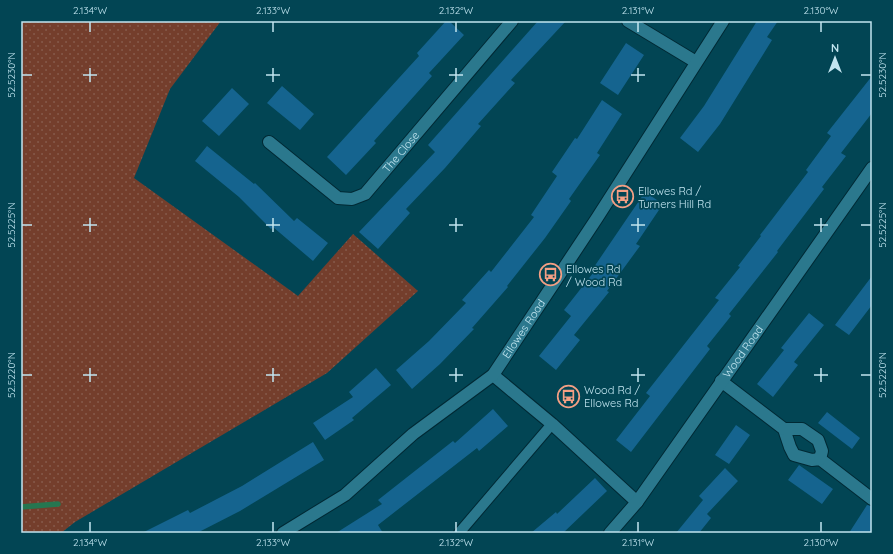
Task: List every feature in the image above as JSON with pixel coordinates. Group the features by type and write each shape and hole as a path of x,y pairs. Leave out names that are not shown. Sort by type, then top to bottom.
{"street":[{"name":"The Close","path":"269,142 338,198 352,199 366,194 512,21"},
{"path":"628,21 696,62"},
{"name":"Ellowes Road","path":"283,533 345,495 413,434 493,375 597,218 723,21"},
{"name":"Wood Road","path":"610,533 636,502 872,168"},
{"path":"493,375 552,424 636,502"},
{"path":"721,381 784,429 794,455 812,460 820,459 872,498"},
{"path":"784,429 802,429 818,440 822,451 820,459"}],"lane":[{"path":"459,533 552,424"}],"shaded area":[{"path":"21,21 221,21 170,89 134,178 298,296 353,234 418,291 327,373 75,522 61,533 21,533"}],"building":[{"path":"446,21 449,21 464,35 429,73 432,76 374,141 376,143 346,175 327,157 419,56 417,53"},
{"path":"538,21 566,21 511,80 515,83 478,124 481,126 445,168 406,209 410,213 378,249 359,232 435,152 428,145"},
{"path":"757,21 778,21 767,37 772,40 720,124 698,152 680,138 704,106"},
{"path":"626,43 644,55 618,95 600,83"},
{"path":"872,76 872,113 841,153 846,156 822,187 824,189 777,251 778,252 729,314 731,316 707,346 710,349 631,452 616,440 650,396 646,393 719,300 715,298 740,267 738,266 761,236 760,235 808,172 806,170 831,136 827,133"},
{"path":"282,86 314,114 300,130 267,103"},
{"path":"232,88 249,104 219,136 202,121"},
{"path":"602,100 622,114 597,153 600,155 569,199 571,201 545,238 507,286 508,287 472,328 474,329 440,364 412,389 396,370 429,341 466,303 462,300 489,270 491,272 534,217 531,215 557,176 552,172 575,138 577,139"},
{"path":"207,146 254,184 255,183 294,221 297,218 328,243 313,261 273,227 271,229 239,197 195,161"},
{"path":"645,192 663,204 636,244 640,246 607,291 609,292 574,335 580,340 556,370 539,356 571,316 564,310 597,268 594,267"},
{"path":"872,276 872,305 849,335 835,325"},
{"path":"809,313 824,325 794,362 798,365 773,397 757,384 784,350 781,348"},
{"path":"376,368 391,385 352,418 354,420 325,440 313,423 353,397 349,392"},
{"path":"493,409 508,426 479,451 477,448 378,525 383,533 336,533 382,504 378,500 453,441 455,443"},
{"path":"827,412 860,438 852,449 818,423"},
{"path":"736,425 750,435 729,464 715,455"},
{"path":"313,442 324,460 240,511 197,533 142,533 188,510 190,513 242,486"},
{"path":"799,465 833,489 822,504 788,480"},
{"path":"725,468 738,481 707,514 711,518 699,533 676,533 703,500 699,496"},
{"path":"595,478 607,491 563,533 531,533 556,512 557,514"},
{"path":"867,505 872,506 872,533 849,533"}],"waterway":[{"path":"21,507 58,504"}],"place":[{"name":"Ellowes Rd / Turners Hill Rd","path":"623,197"},
{"name":"Ellowes Rd / Wood Rd","path":"550,275"},
{"name":"Wood Rd / Ellowes Rd","path":"569,396"}]}
